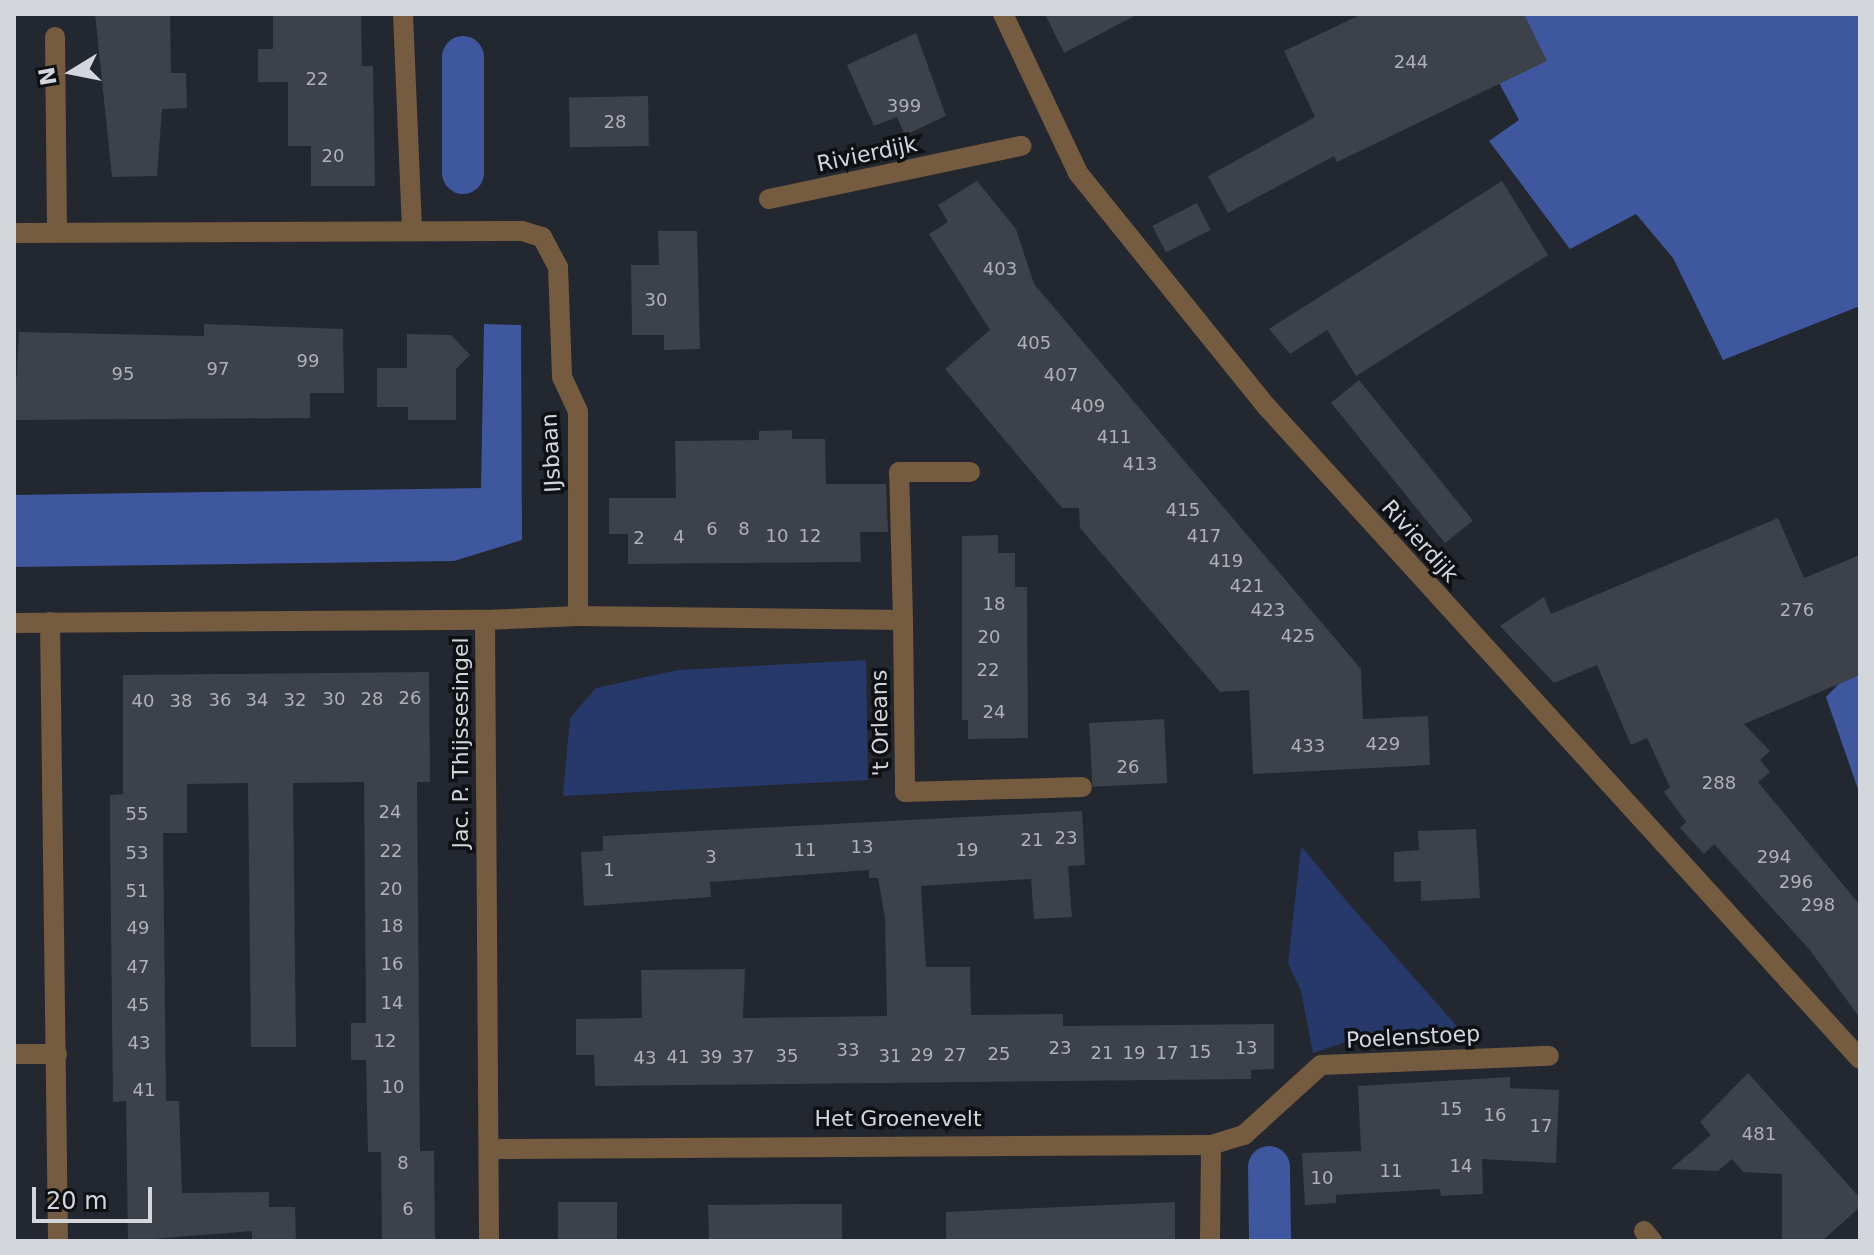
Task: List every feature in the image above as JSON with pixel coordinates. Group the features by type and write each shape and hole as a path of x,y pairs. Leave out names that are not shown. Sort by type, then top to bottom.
{"street":[{"path":"403,14 412,230"},
{"name":"Rivierdijk","path":"1003,14 1078,173 1267,407 1860,1059"},
{"path":"55,37 57,232"},
{"name":"Rivierdijk","path":"769,199 1021,146"},
{"name":"IJsbaan","path":"14,233 522,231 554,249 562,377 578,412 578,616"},
{"name":"'t Orleans","path":"970,472 899,472 905,792 1082,787"},
{"path":"485,620 578,616 903,620"},
{"name":"Jac. P. Thijssesingel","path":"14,623 485,620 489,1241"},
{"path":"50,622 58,1241"},
{"path":"14,1054 57,1054"},
{"name":"Poelenstoep","path":"1211,1145 1244,1135 1321,1065 1549,1056"},
{"path":"1210,1241 1211,1145"},
{"name":"Het Groenevelt","path":"489,1149 1211,1145"}],"shaded area":[{"path":"1521,14 1860,14 1860,306 1723,360 1673,258 1636,214 1570,249 1489,141 1519,120 1498,81"},
{"path":"484,324 521,325 522,540 454,561 14,567 14,495 481,488"},
{"path":"866,660 868,780 563,796 570,718 596,688 678,670"},
{"path":"1860,662 1860,795 1826,697"},
{"path":"1301,846 1462,1032 1358,1038 1313,1053 1301,991 1288,963"}],"building":[{"path":"95,14 170,14 171,73 186,73 187,108 162,109 157,176 112,177"},
{"path":"273,14 361,14 362,66 373,66 375,186 311,186 311,146 288,146 288,82 258,82 258,49 273,49"},
{"path":"1045,14 1138,14 1064,53"},
{"path":"1362,14 1524,14 1547,61 1337,162 1334,156 1228,213 1208,176 1315,117 1284,51"},
{"path":"916,33 946,116 905,135 897,117 874,126 847,65"},
{"path":"648,96 649,146 570,147 569,97"},
{"path":"977,181 1016,229 1034,284 1361,669 1363,719 1428,716 1430,765 1253,774 1249,690 1220,692 1080,528 1079,508 1062,508 945,369 990,330 929,234 948,222 938,205"},
{"path":"1502,181 1548,255 1356,376 1327,330 1290,354 1269,329"},
{"path":"1197,203 1211,230 1166,252 1152,226"},
{"path":"658,231 697,231 700,349 664,350 664,335 632,335 631,265 659,265"},
{"path":"204,324 343,329 344,393 310,393 310,418 14,420 19,332 204,336"},
{"path":"407,334 451,335 470,355 456,369 456,420 408,420 408,407 377,407 377,368 407,368"},
{"path":"1359,380 1473,521 1445,543 1331,403"},
{"path":"792,430 792,439 825,439 826,484 886,484 888,532 860,532 861,562 628,564 628,534 609,534 609,498 676,498 675,441 759,440 759,431"},
{"path":"1778,518 1804,578 1860,555 1860,675 1744,724 1770,751 1760,760 1770,772 1758,782 1860,905 1860,1018 1809,949 1714,844 1704,854 1680,828 1686,822 1664,792 1670,787 1647,738 1631,745 1597,665 1554,683 1500,626 1544,597 1551,614"},
{"path":"998,535 998,553 1015,553 1015,587 1027,587 1028,738 968,739 968,720 962,720 962,536"},
{"path":"429,672 430,782 417,782 420,1151 434,1151 435,1241 382,1241 381,1152 368,1152 366,1060 351,1060 351,1023 366,1023 364,782 293,783 296,1047 251,1047 248,783 187,784 187,833 163,833 166,1101 179,1101 182,1193 269,1192 269,1207 295,1207 296,1241 252,1241 252,1231 128,1241 126,1101 113,1102 110,834 110,795 123,794 123,675"},
{"path":"1164,719 1167,783 1092,787 1089,723"},
{"path":"1082,811 1085,865 1068,866 1072,917 1034,919 1031,879 921,886 926,967 970,967 971,1015 1063,1014 1063,1026 1274,1024 1274,1069 1251,1070 1251,1079 595,1086 594,1055 576,1055 576,1019 642,1018 641,970 745,969 743,1018 887,1016 885,918 878,878 869,878 869,870 710,882 711,897 584,906 581,852 603,851 603,836"},
{"path":"1476,829 1480,898 1421,901 1421,881 1394,882 1394,852 1419,850 1418,831"},
{"path":"1748,1073 1860,1198 1860,1207 1822,1241 1782,1241 1782,1174 1743,1172 1732,1159 1718,1171 1671,1169 1711,1135 1700,1122"},
{"path":"1510,1077 1510,1088 1559,1090 1556,1163 1482,1159 1483,1194 1441,1196 1440,1189 1336,1195 1336,1203 1305,1205 1302,1153 1361,1151 1358,1086"},
{"path":"558,1202 617,1202 617,1241 558,1241"},
{"path":"1175,1202 1175,1241 946,1241 946,1212"},
{"path":"842,1204 842,1241 709,1241 708,1205"}],"waterway":[{"path":"463,57 463,173"},
{"path":"1269,1167 1270,1241"}]}
